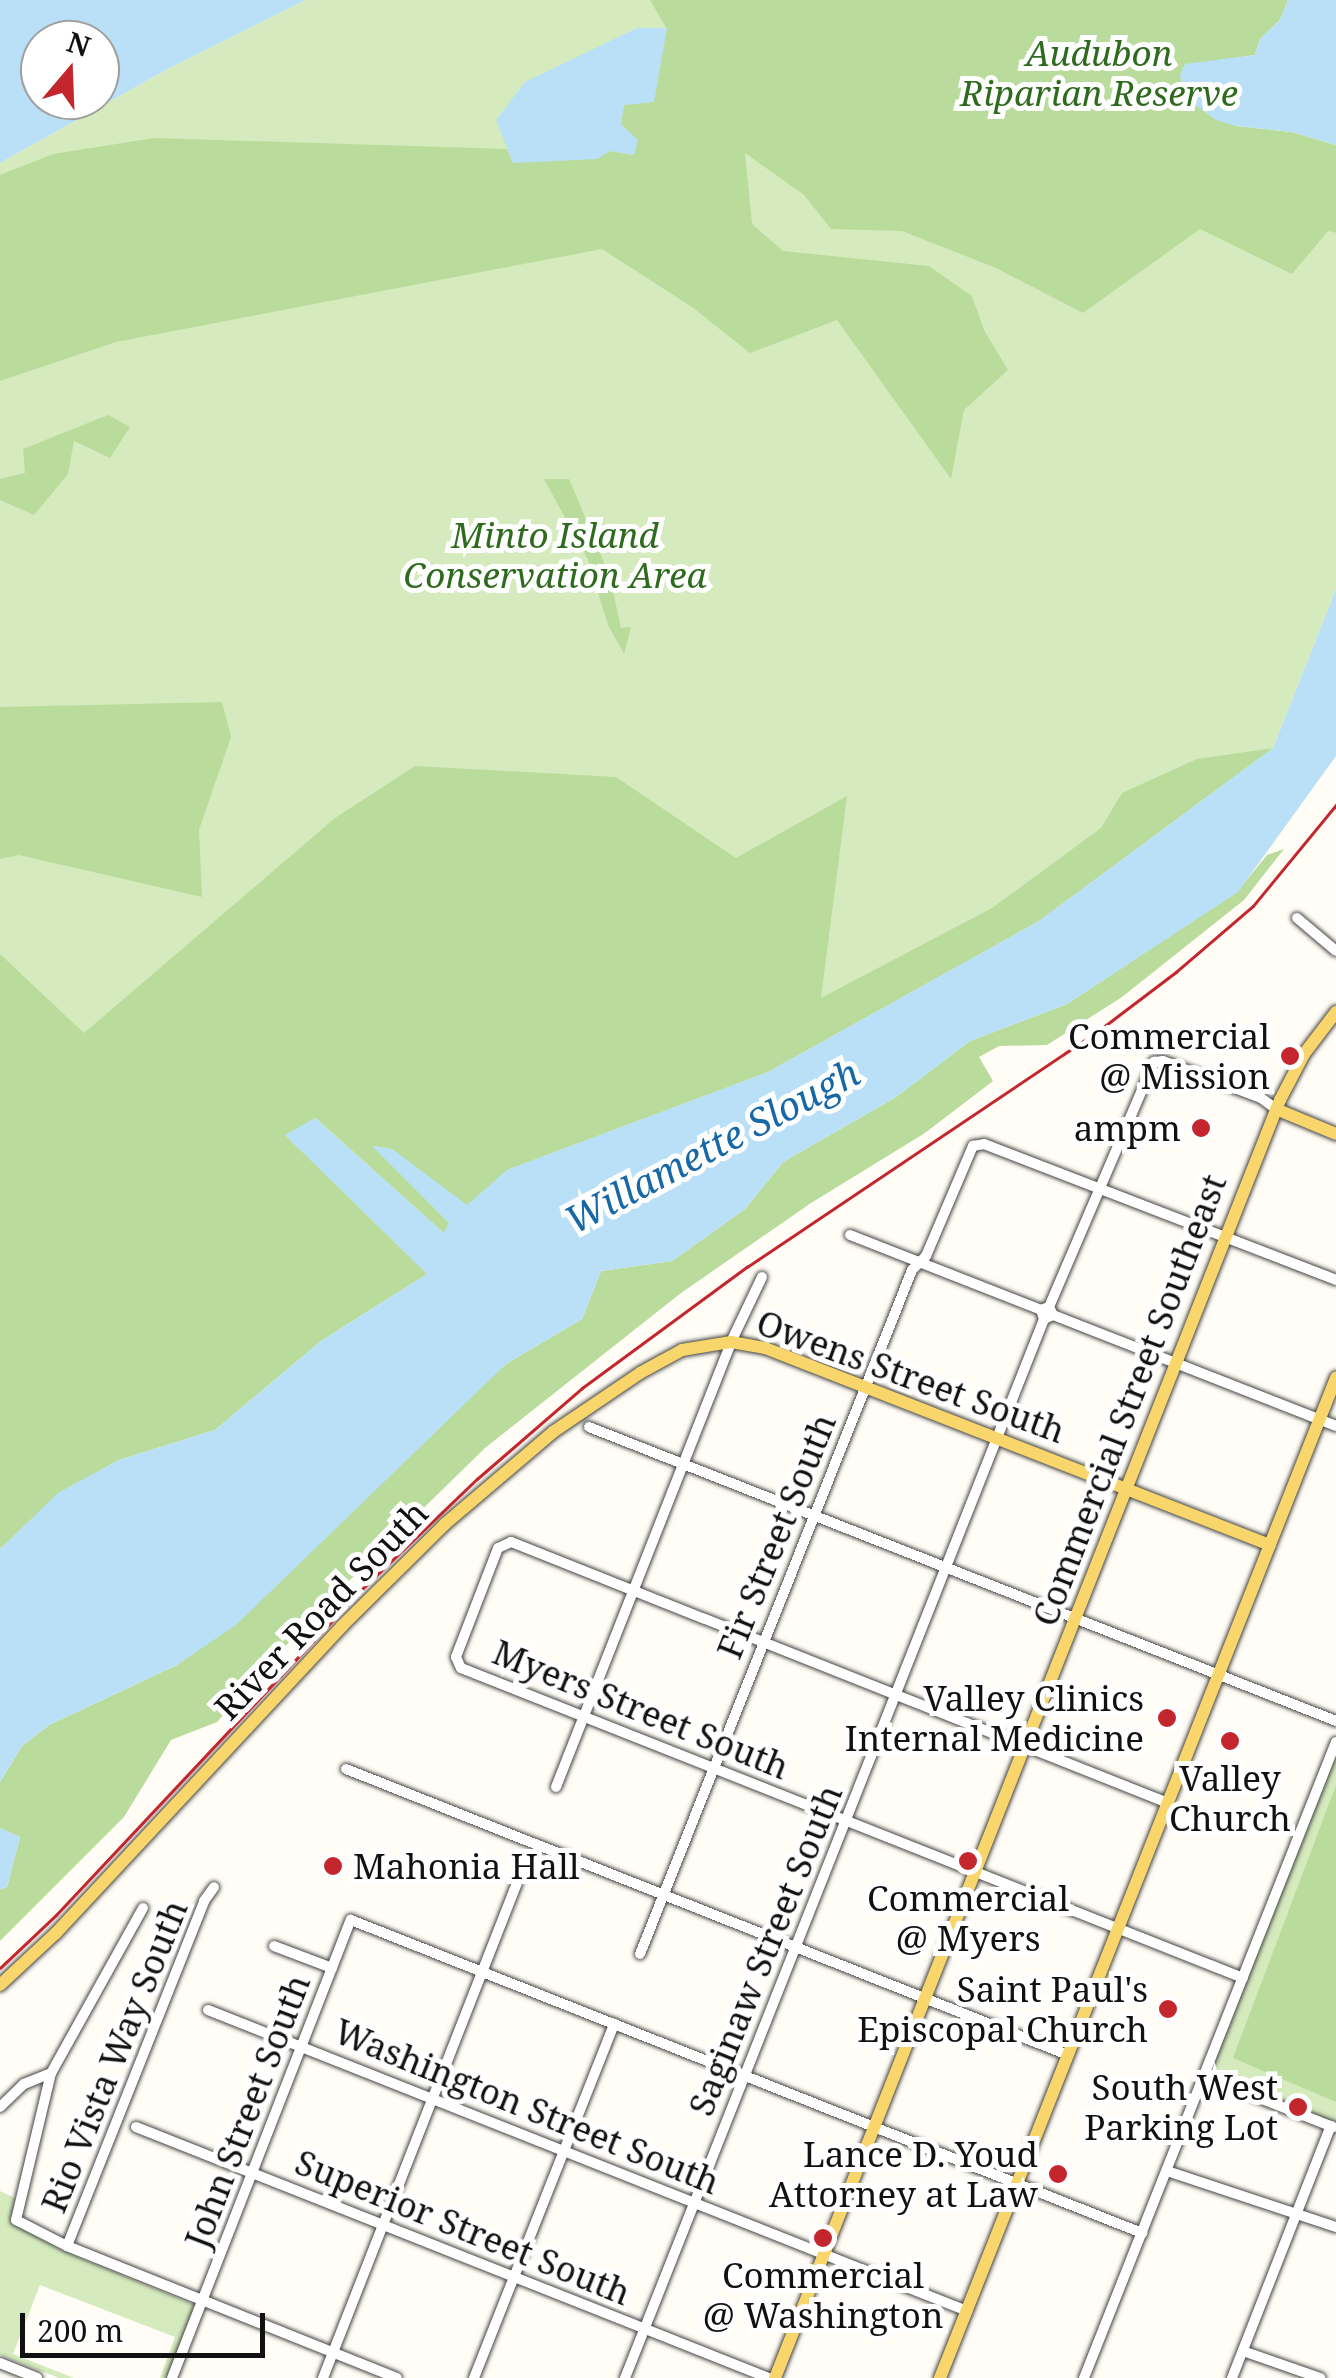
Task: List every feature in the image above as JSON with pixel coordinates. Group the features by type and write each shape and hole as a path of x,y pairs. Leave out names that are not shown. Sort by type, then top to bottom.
{"main road":[{"name":"Commercial Street Southeast","path":"772,2378 825,2254 1274,1115 1297,1064 1336,1012"},
{"path":"1274,1115 1336,1134"},
{"name":"Owens Street South","path":"731,1342 765,1348 1270,1546"},
{"name":"River Road South","path":"0,1985 56,1934 342,1626 468,1503 553,1432 653,1364 692,1347 731,1342"},
{"path":"940,2378 1336,1378"}],"street":[{"path":"1297,918 1336,950"},
{"name":"Saginaw Street South","path":"625,2378 1047,1313 1156,1060 1273,1102 1274,1115"},
{"name":"Fir Street South","path":"640,1954 912,1270 975,1144 1100,1190"},
{"path":"1100,1190 1336,1280"},
{"path":"850,1235 1336,1426"},
{"path":"556,1787 731,1342 762,1278"},
{"path":"589,1426 1336,1721"},
{"name":"Myers Street South","path":"632,1590 505,1542 498,1548 455,1661 583,1717 1242,1978"},
{"path":"632,1590 1168,1803"},
{"path":"1084,2378 1336,1742"},
{"path":"346,1769 1068,2055"},
{"path":"323,2378 518,1883"},
{"name":"Rio Vista Way South","path":"67,2246 202,1906 214,1887"},
{"path":"144,1908 90,2010 51,2073 16,2220 67,2246 397,2378"},
{"name":"John Street South","path":"172,2378 351,1920 482,1972"},
{"path":"274,1946 332,1968"},
{"path":"482,1972 1142,2233"},
{"name":"Washington Street South","path":"208,2010 967,2310"},
{"path":"474,2378 614,2024"},
{"path":"0,2107 24,2084 51,2073"},
{"path":"1204,2076 1333,2127 1232,2378"},
{"name":"Superior Street South","path":"136,2128 772,2378"},
{"path":"1167,2171 1336,2227"},
{"path":"1243,2351 1320,2378"},
{"path":"0,2363 38,2378"}],"green space":[{"name":"Minto Island Conservation Area","path":"306,0 985,0 950,98 1336,233 1336,589 1273,748 1039,921 768,1072 59,1493 0,1549 0,163 77,120 120,120 120,96"},
{"name":"Audubon Riparian Reserve","path":"650,0 1288,0 1280,20 1260,39 1255,55 1221,60 1236,126 1292,132 1336,145 1336,233 1328,231 1292,274 1200,229 1083,313 996,268 902,231 831,229 804,195 745,153 752,224 783,251 929,266 972,296 984,330 1008,370 964,410 951,479 837,320 750,353 692,307 602,249 116,342 0,381 0,175 53,154 154,138 507,149 513,163 610,151 633,155 621,124 624,104 667,29"},
{"path":"108,415 130,427 110,458 74,441 68,474 34,515 0,500 0,479 25,473 23,449"},
{"path":"544,479 569,479 610,577 621,628 631,627 624,654 608,625 588,560"},
{"path":"222,702 231,737 199,830 202,897 19,855 0,859 0,707"},
{"path":"1273,748 1039,921 768,1072 507,1170 467,1206 392,1149 374,1146 449,1223 444,1233 316,1118 286,1136 427,1274 321,1341 215,1430 119,1460 59,1493 0,1549 0,954 84,1033 335,818 415,766 616,777 736,858 847,796 821,998 992,908 1101,828 1122,793 1197,759"},
{"path":"1284,849 1244,900 1122,997 1047,1045 999,1046 979,1057 993,1081 925,1133 811,1203 681,1293 485,1448 307,1622 217,1722 171,1740 124,1817 0,1941 0,1889 7,1887 20,1837 0,1828 0,1782 22,1746 49,1725 177,1665 506,1364 582,1319 601,1271 672,1261 745,1209 783,1162 896,1097 970,1041 1067,1004 1237,892 1267,855"},
{"path":"1336,1754 1336,2125 1215,2075 1212,2067"},
{"path":"1336,1785 1336,2102 1233,2058"},
{"path":"0,2191 15,2198 12,2222 63,2251 197,2306 169,2378 160,2378 175,2337 40,2285 13,2354 74,2378 59,2378 0,2355"}],"water":[{"path":"0,0 306,0 120,96 120,20 20,20 20,120 77,120 0,163"},
{"path":"1288,0 1336,0 1336,145 1292,132 1216,120 1194,104 1182,87 1180,75 1185,64 1255,55 1260,39 1280,20"},
{"path":"637,28 667,28 654,102 624,105 621,124 638,140 634,155 610,151 597,159 513,163 496,120 525,82"},
{"name":"Willamette Slough","path":"1336,589 1336,756 1238,892 1067,1004 970,1041 896,1097 783,1162 745,1209 672,1261 601,1271 582,1319 506,1364 236,1625 177,1665 49,1725 22,1746 0,1782 0,1549 58,1493 119,1460 215,1430 321,1341 427,1274 285,1135 315,1118 444,1233 449,1223 372,1146 392,1149 467,1205 507,1170 768,1072 1039,921 1273,748"},
{"path":"0,1828 20,1837 7,1887 0,1889"}],"railway":[{"path":"0,1968 56,1915 359,1592 477,1479 582,1388 747,1267 1102,1028 1176,972 1253,906 1336,805"}],"place":[{"name":"Commercial @ Mission","path":"1290,1056"},
{"name":"ampm","path":"1201,1128"},
{"name":"Valley Clinics Internal Medicine","path":"1167,1718"},
{"name":"Valley Church","path":"1230,1741"},
{"name":"Commercial @ Myers","path":"968,1861"},
{"name":"Mahonia Hall","path":"333,1866"},
{"name":"Saint Paul's Episcopal Church","path":"1168,2009"},
{"name":"South West Parking Lot","path":"1298,2107"},
{"name":"Lance D. Youd Attorney at Law","path":"1058,2174"},
{"name":"Commercial @ Washington","path":"823,2238"}]}
